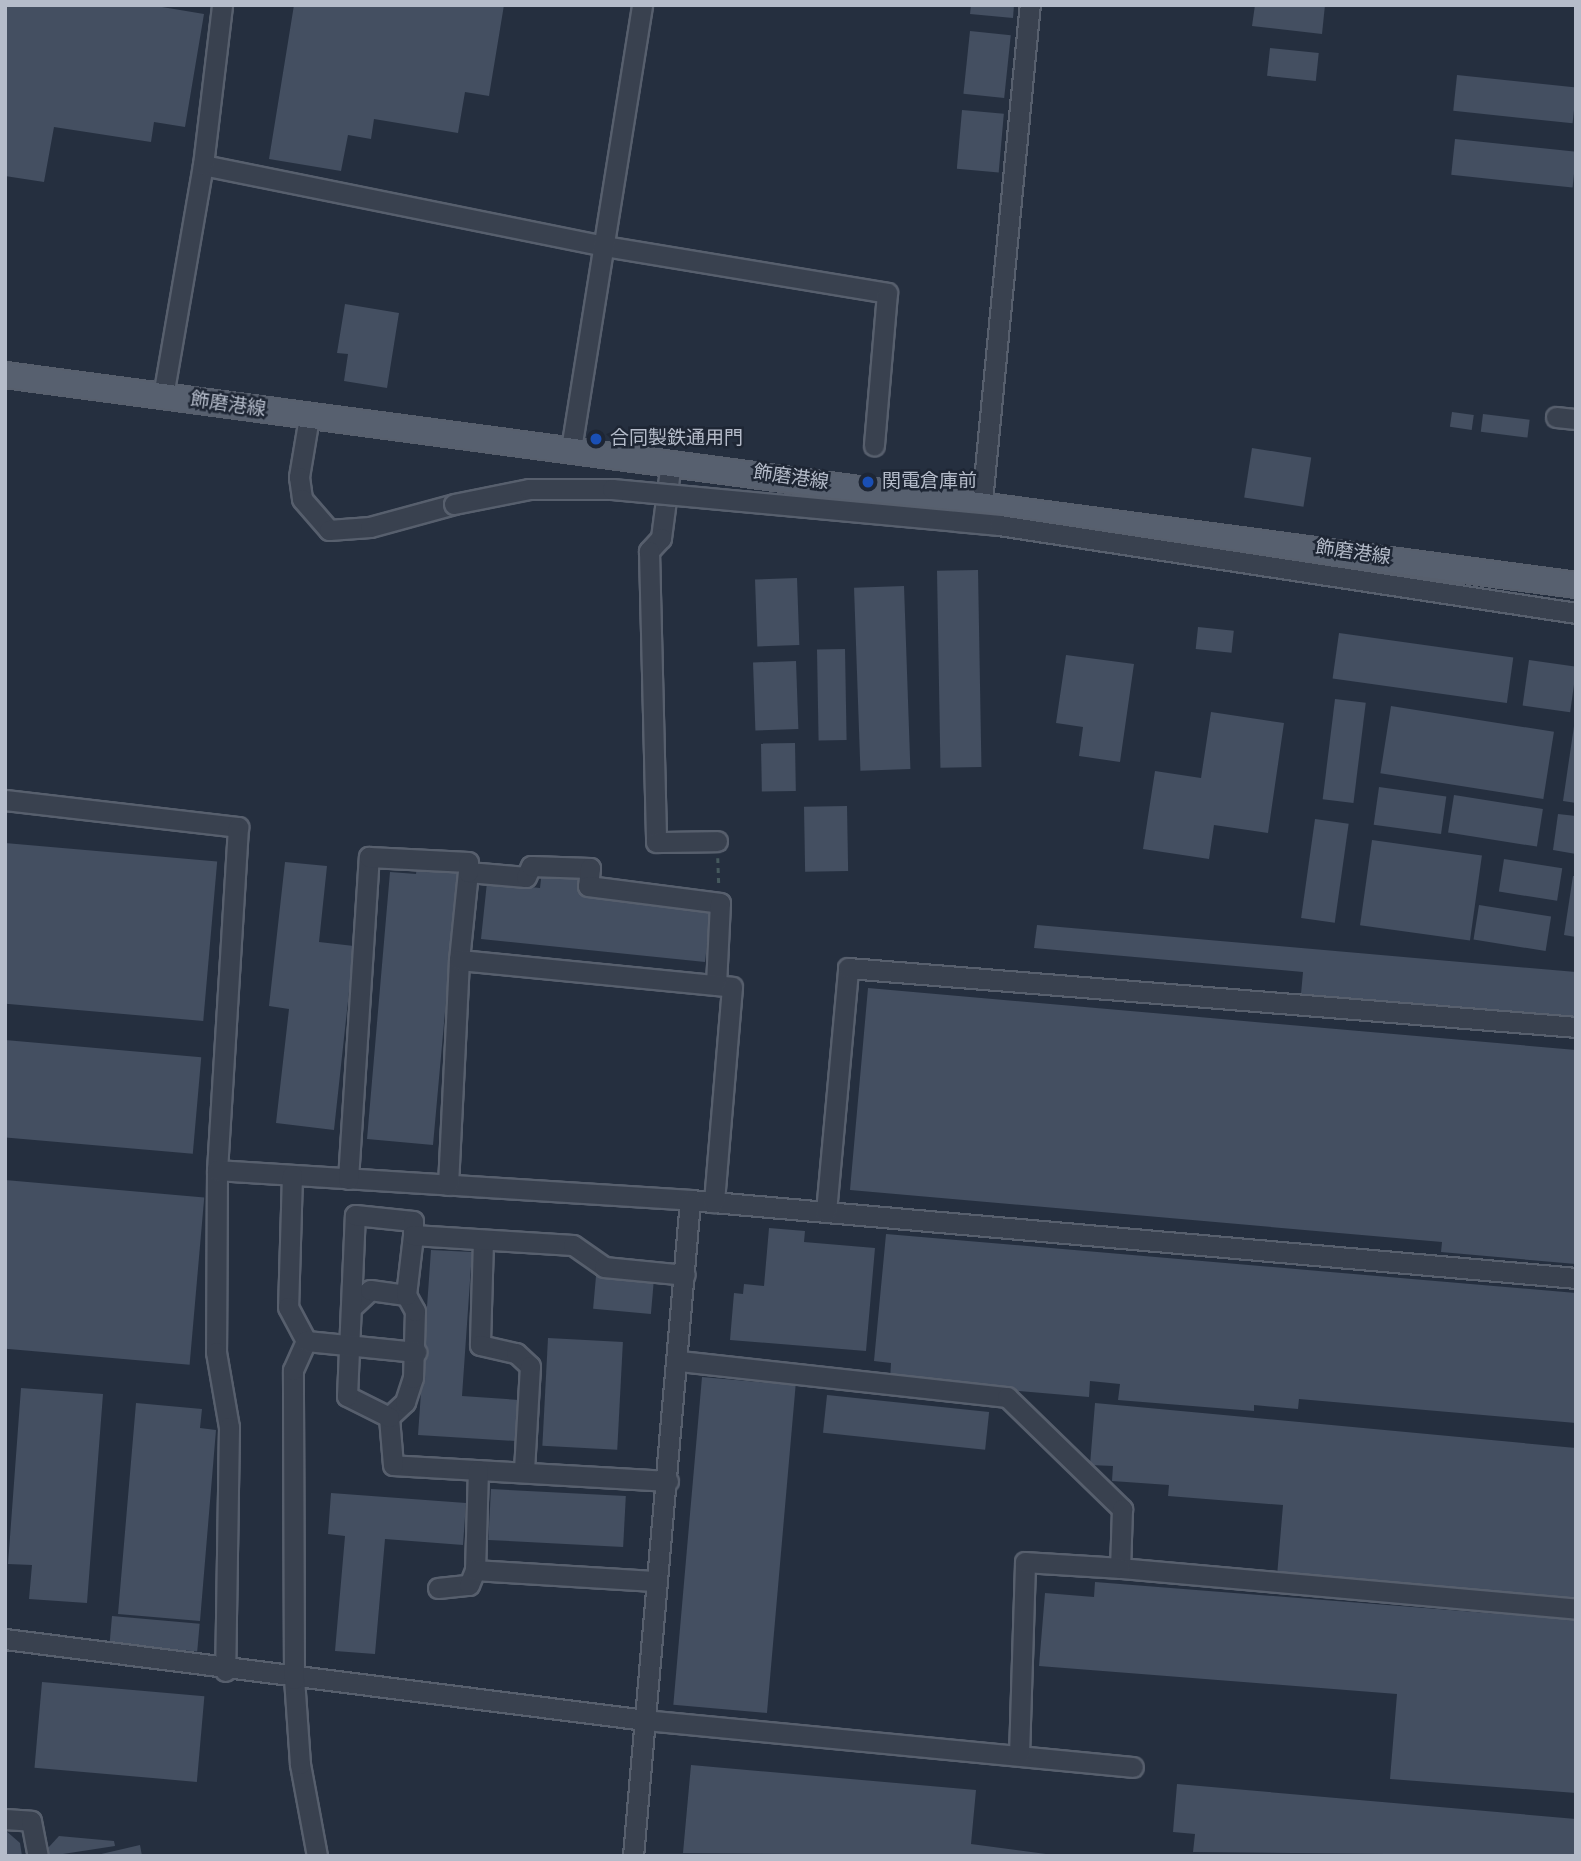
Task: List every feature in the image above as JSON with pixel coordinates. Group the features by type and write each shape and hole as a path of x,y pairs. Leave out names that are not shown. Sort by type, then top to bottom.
{"main road":[{"name":"飾磨港線","path":"5,375 309,417 982,501 1576,585"}],"street":[{"path":"163,396 203,164 222,5"},
{"path":"571,449 642,5"},
{"path":"982,501 1030,5"},
{"path":"203,164 604,246 887,293 874,445"},
{"path":"309,417 299,477 302,499 329,530 370,527 454,504 529,489 612,489 999,525 1576,613"},
{"path":"671,462 661,537 649,551 656,842 718,845"},
{"path":"5,800 238,827 217,1170 216,1352 229,1427 225,1671"},
{"path":"348,1179 369,857 467,862 459,960 448,1185"},
{"path":"468,872 526,877 531,866 590,868 588,886 719,903 716,985"},
{"path":"459,960 732,987 714,1202"},
{"path":"826,1212 848,968 1576,1027"},
{"path":"217,1170 690,1200 1576,1278"},
{"path":"292,1175 288,1307 306,1341"},
{"path":"633,1856 657,1581 680,1361 690,1200"},
{"path":"355,1215 413,1221 406,1295 415,1311 416,1352 405,1402 389,1417 347,1396 346,1346 351,1308 355,1215"},
{"path":"413,1236 573,1245 604,1267 685,1275"},
{"path":"483,1241 480,1345 516,1353 530,1366 524,1471"},
{"path":"351,1308 370,1290 406,1295"},
{"path":"306,1341 416,1352"},
{"path":"306,1341 293,1370 294,1679 300,1764 317,1856"},
{"path":"680,1361 1007,1397 1122,1509 1119,1568"},
{"path":"389,1417 393,1465 668,1481"},
{"path":"438,1588 470,1585 475,1570 478,1470"},
{"path":"1019,1755 1025,1562 1576,1609"},
{"path":"475,1570 657,1581"},
{"path":"5,1639 225,1671 645,1720 1133,1767"},
{"path":"5,1819 31,1821 38,1856"}],"path":[{"path":"718,845 719,903"}],"building":[{"path":"5,5 150,5 204,14 185,127 154,122 151,142 54,127 44,182 5,176"},
{"path":"294,5 504,5 489,96 465,92 458,133 374,119 371,139 348,135 341,171 269,159"},
{"path":"971,5 1014,5 1013,18 970,14"},
{"path":"1255,5 1325,5 1322,34 1252,26"},
{"path":"970,31 1011,35 1004,98 963,94"},
{"path":"1270,48 1319,53 1316,81 1267,76"},
{"path":"1457,75 1576,88 1573,123 1453,111"},
{"path":"962,110 1004,114 999,172 957,169"},
{"path":"1455,139 1576,152 1573,188 1451,175"},
{"path":"345,304 399,313 387,388 344,381 348,354 337,353"},
{"path":"1452,412 1474,415 1472,430 1450,427"},
{"path":"1483,414 1530,420 1527,438 1481,432"},
{"path":"1252,448 1311,457 1303,507 1244,497"},
{"path":"978,570 981,767 940,768 937,571"},
{"path":"797,578 799,645 757,646 755,579"},
{"path":"904,586 910,769 860,771 854,588"},
{"path":"1198,627 1234,631 1232,653 1196,649"},
{"path":"1339,633 1513,657 1507,703 1333,679"},
{"path":"817,649 845,649 847,740 819,740"},
{"path":"1066,655 1134,664 1120,762 1079,756 1083,727 1056,723"},
{"path":"1529,660 1576,667 1570,712 1523,706"},
{"path":"796,661 798,729 755,730 753,663"},
{"path":"1335,699 1366,703 1353,803 1323,799"},
{"path":"1391,706 1554,732 1543,799 1380,773"},
{"path":"1211,712 1284,723 1268,833 1214,825 1209,859 1143,849 1155,771 1201,778"},
{"path":"1576,726 1576,803 1563,801"},
{"path":"795,743 796,791 762,792 761,744"},
{"path":"1379,787 1446,796 1441,834 1374,825"},
{"path":"1454,795 1543,809 1537,847 1448,833"},
{"path":"847,806 848,871 805,872 804,807"},
{"path":"1558,814 1576,816 1576,854 1553,850"},
{"path":"1315,819 1349,824 1335,923 1301,918"},
{"path":"1372,840 1482,855 1470,941 1360,925"},
{"path":"5,843 217,862 203,1021 5,1004"},
{"path":"1504,859 1562,868 1557,901 1499,892"},
{"path":"285,862 327,866 319,942 354,946 334,1130 276,1123 289,1009 269,1006"},
{"path":"417,865 458,868 433,1145 367,1139 390,872 416,874"},
{"path":"542,870 584,875 581,896 711,909 705,962 481,939 487,882 540,888"},
{"path":"1573,876 1576,876 1576,937 1564,935"},
{"path":"1479,905 1551,916 1546,951 1474,940"},
{"path":"1037,925 1576,972 1576,1019 1301,994 1303,972 1034,948"},
{"path":"868,988 1576,1050 1576,1264 1441,1252 1442,1242 850,1190"},
{"path":"5,1040 201,1057 193,1154 5,1137"},
{"path":"5,1180 204,1197 190,1365 5,1349"},
{"path":"769,1228 805,1231 804,1242 875,1248 866,1351 730,1340 734,1293 743,1294 744,1284 764,1286"},
{"path":"886,1234 1576,1293 1576,1423 1299,1399 1298,1409 1254,1405 1254,1411 1118,1400 1120,1384 1090,1381 1089,1397 890,1380 891,1363 874,1361"},
{"path":"431,1250 472,1252 462,1396 519,1400 516,1441 418,1435"},
{"path":"596,1276 654,1281 651,1314 593,1309"},
{"path":"548,1338 623,1342 617,1450 542,1446"},
{"path":"702,1377 796,1385 767,1713 673,1705"},
{"path":"21,1388 103,1394 87,1603 29,1599 32,1565 8,1564"},
{"path":"827,1395 989,1412 985,1450 823,1433"},
{"path":"136,1403 202,1409 200,1428 216,1430 200,1621 118,1614"},
{"path":"1095,1403 1576,1448 1576,1600 1277,1576 1283,1505 1168,1496 1169,1485 1112,1481 1113,1466 1090,1465"},
{"path":"491,1489 626,1496 623,1547 488,1540"},
{"path":"331,1493 466,1503 463,1545 385,1539 375,1654 335,1651 345,1536 328,1534"},
{"path":"1095,1582 1576,1620 1576,1793 1390,1779 1397,1694 1039,1666 1045,1593 1094,1597"},
{"path":"112,1616 200,1624 197,1652 110,1644"},
{"path":"42,1682 204,1696 197,1782 35,1768"},
{"path":"691,1765 976,1790 971,1844 1061,1856 683,1853"},
{"path":"1177,1784 1576,1819 1576,1856 1193,1852 1195,1834 1173,1832"},
{"path":"5,1830 20,1843 22,1856 5,1856"},
{"path":"59,1836 114,1841 115,1846 50,1856 48,1848"},
{"path":"140,1845 142,1856 97,1856 97,1855"}],"place":[{"name":"合同製鉄通用門","path":"596,439"},
{"name":"関電倉庫前","path":"868,482"}]}
